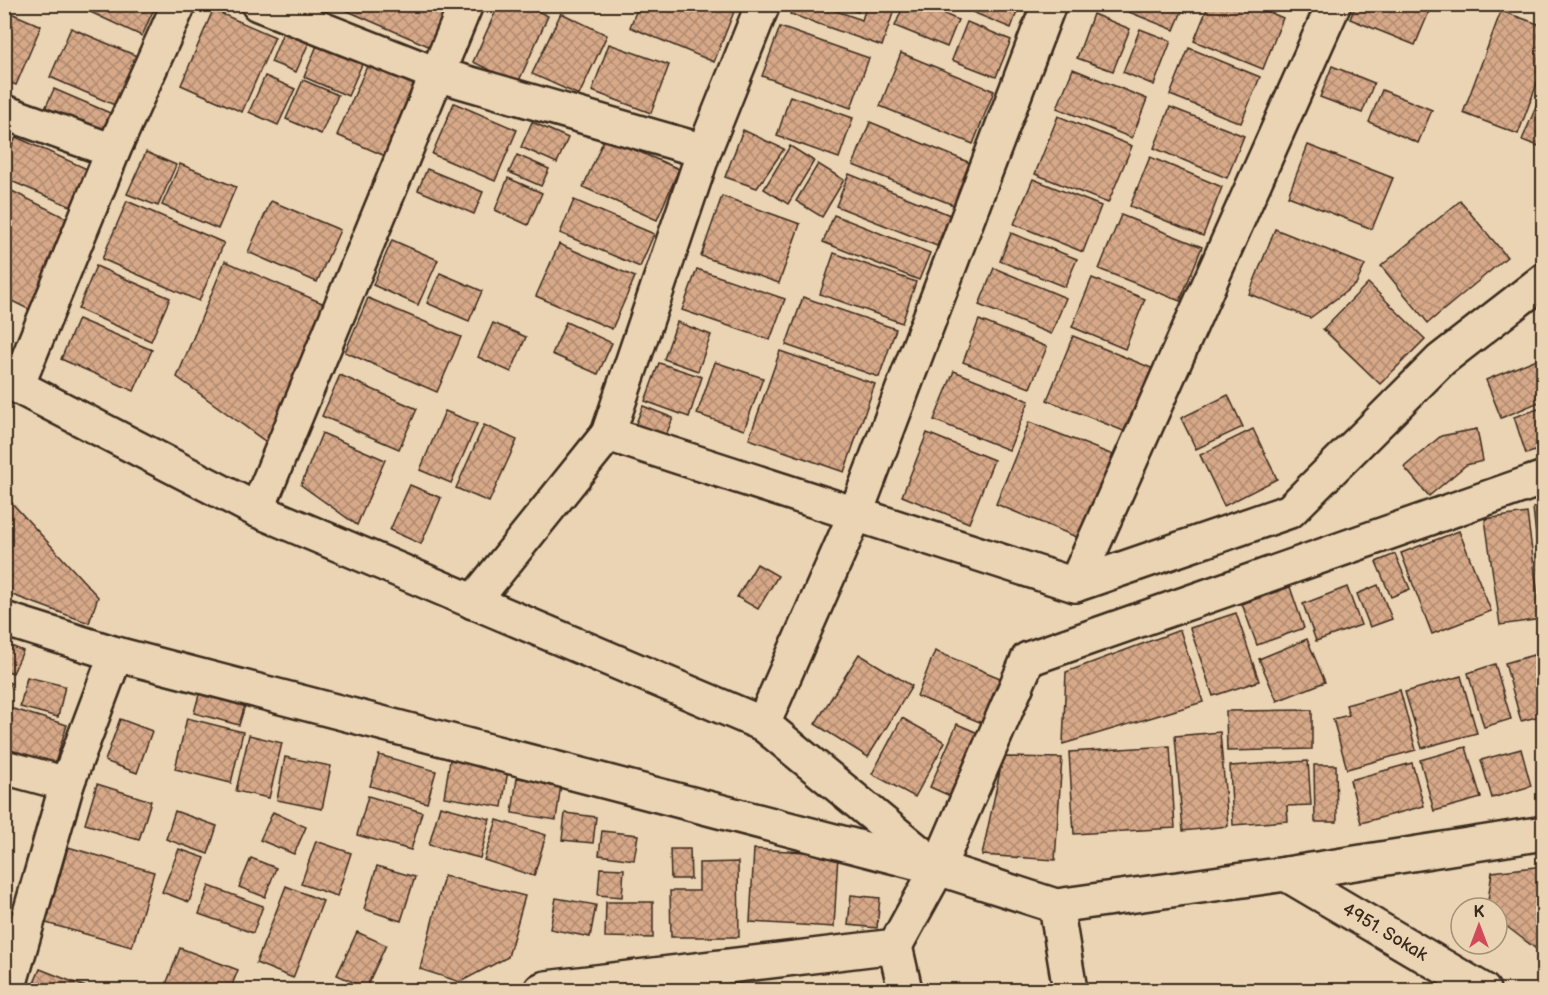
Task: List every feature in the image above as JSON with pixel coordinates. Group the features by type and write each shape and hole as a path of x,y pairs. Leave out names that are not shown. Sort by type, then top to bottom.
{"street":[{"path":"179,4 11,382 257,510 763,724 938,868"},
{"path":"258,4 436,74 704,151"},
{"path":"257,510 466,4"},
{"path":"473,602 608,434 704,151 763,4"},
{"path":"763,724 855,515 1049,4"},
{"path":"1075,585 1334,4"},
{"path":"4,112 113,151"},
{"path":"608,434 1075,585 1290,511 1441,360 1544,280"},
{"path":"905,990 895,946 938,868 1028,659 1544,478"},
{"path":"4,619 117,654 938,868 1056,906 1286,874 1544,833"},
{"path":"8,990 67,784 117,654"},
{"path":"4,767 67,784"},
{"name":"4951. Sokak","path":"1286,874 1483,990"},
{"path":"1056,906 1070,990"},
{"path":"541,990 895,946"}],"building":[{"path":"73,4 156,4 142,36"},
{"path":"312,4 329,4 326,11"},
{"path":"345,4 452,4 433,48 343,9"},
{"path":"499,4 524,4 548,16 518,83 473,62"},
{"path":"639,4 737,4 714,62 630,27"},
{"path":"794,4 817,4 862,20 867,4 896,4 882,46 790,14"},
{"path":"835,4 860,4 858,12"},
{"path":"904,4 921,4 958,20 947,47 895,26"},
{"path":"953,4 1020,4 1011,28"},
{"path":"1109,4 1185,4 1174,30"},
{"path":"1209,4 1250,4 1283,18 1263,69 1194,41"},
{"path":"1356,4 1426,4 1431,7 1415,45 1350,19"},
{"path":"4,10 41,26 16,85 4,80"},
{"path":"213,10 275,37 242,112 181,85"},
{"path":"1501,11 1544,26 1544,65 1518,134 1463,113"},
{"path":"561,13 607,35 579,95 532,74"},
{"path":"1093,14 1130,29 1113,71 1077,58"},
{"path":"967,22 1011,40 996,77 952,60"},
{"path":"780,27 869,58 851,108 762,76"},
{"path":"71,28 139,57 117,106 50,77"},
{"path":"1140,29 1171,41 1154,85 1123,72"},
{"path":"284,30 310,40 296,72 271,62"},
{"path":"318,43 363,62 348,96 304,77"},
{"path":"609,44 669,65 651,113 592,91"},
{"path":"1189,48 1260,77 1241,123 1170,95"},
{"path":"901,53 994,91 973,144 880,106"},
{"path":"368,64 416,85 385,156 337,135"},
{"path":"1332,66 1374,83 1362,113 1320,97"},
{"path":"1073,69 1147,99 1132,138 1057,108"},
{"path":"265,76 295,89 278,125 249,112"},
{"path":"303,80 338,95 321,134 286,119"},
{"path":"1544,88 1544,148 1522,140"},
{"path":"54,89 110,113 100,137 43,113"},
{"path":"1382,90 1432,110 1418,143 1369,122"},
{"path":"790,96 853,118 839,158 777,136"},
{"path":"454,103 517,130 495,181 432,154"},
{"path":"1170,107 1244,136 1227,178 1154,148"},
{"path":"1058,116 1132,146 1108,203 1035,174"},
{"path":"532,122 568,138 557,163 521,147"},
{"path":"870,122 973,164 956,206 853,165"},
{"path":"743,130 784,149 757,188 725,177"},
{"path":"16,137 96,173 79,210 4,178 4,162"},
{"path":"605,137 679,169 657,220 583,187"},
{"path":"1308,145 1393,178 1372,229 1288,196"},
{"path":"790,146 814,161 788,204 764,189"},
{"path":"146,152 176,165 158,206 127,194"},
{"path":"517,155 549,169 541,186 509,172"},
{"path":"1150,157 1222,187 1203,236 1130,206"},
{"path":"180,164 236,187 218,229 162,205"},
{"path":"818,164 844,180 822,217 796,201"},
{"path":"427,169 483,192 474,214 418,190"},
{"path":"849,174 950,215 937,246 836,206"},
{"path":"508,178 542,193 528,225 495,210"},
{"path":"1033,179 1101,206 1083,252 1014,224"},
{"path":"4,187 78,224 34,312 4,297"},
{"path":"722,196 800,224 779,283 701,256"},
{"path":"574,200 654,234 640,267 560,233"},
{"path":"127,201 224,243 199,301 102,259"},
{"path":"271,201 340,230 317,282 248,252"},
{"path":"1460,201 1507,257 1428,323 1381,266"},
{"path":"834,215 930,253 919,280 823,242"},
{"path":"1121,215 1202,247 1180,301 1099,269"},
{"path":"1275,229 1365,265 1356,284 1310,318 1249,294"},
{"path":"1011,233 1077,259 1065,287 1000,261"},
{"path":"392,240 438,260 418,305 373,285"},
{"path":"559,244 635,277 612,329 536,296"},
{"path":"834,253 916,282 902,323 820,294"},
{"path":"225,261 329,306 269,444 177,377"},
{"path":"96,266 170,298 151,341 78,309"},
{"path":"994,268 1066,298 1051,334 979,305"},
{"path":"697,269 785,299 770,340 682,310"},
{"path":"440,273 482,291 469,321 427,303"},
{"path":"1092,278 1145,299 1125,349 1072,327"},
{"path":"1368,283 1425,339 1380,384 1323,329"},
{"path":"803,297 896,329 879,377 786,345"},
{"path":"368,298 461,337 437,392 345,352"},
{"path":"78,319 152,350 134,391 61,359"},
{"path":"979,320 1047,347 1030,388 963,362"},
{"path":"566,322 612,343 598,374 552,354"},
{"path":"677,322 711,335 698,371 664,359"},
{"path":"493,323 526,337 511,372 478,357"},
{"path":"1073,336 1161,372 1136,436 1047,400"},
{"path":"780,351 875,384 844,472 749,439"},
{"path":"1544,356 1544,400 1501,418 1486,380"},
{"path":"715,362 763,378 744,430 697,414"},
{"path":"659,363 702,377 689,417 645,401"},
{"path":"954,371 1029,401 1009,450 934,420"},
{"path":"340,375 417,409 399,449 322,416"},
{"path":"1228,395 1243,427 1196,449 1181,418"},
{"path":"643,406 673,418 664,440 634,428"},
{"path":"1544,407 1544,448 1526,454 1514,417"},
{"path":"445,411 477,424 451,483 420,470"},
{"path":"1029,422 1113,455 1079,538 996,504"},
{"path":"484,425 517,440 489,502 456,488"},
{"path":"1253,429 1277,479 1224,506 1200,455"},
{"path":"1477,429 1483,461 1466,465 1429,496 1404,467 1441,436"},
{"path":"322,433 385,460 357,525 301,485"},
{"path":"927,433 994,460 969,523 902,496"},
{"path":"410,485 441,498 421,544 390,530"},
{"path":"11,502 98,597 89,623 4,592 4,521"},
{"path":"1544,507 1544,599 1543,599 1533,508"},
{"path":"1527,513 1541,619 1500,625 1485,519"},
{"path":"1459,531 1491,611 1432,634 1401,553"},
{"path":"1395,554 1410,589 1391,597 1376,562"},
{"path":"757,564 778,576 758,609 737,597"},
{"path":"1378,585 1392,619 1370,627 1357,594"},
{"path":"1290,587 1304,628 1257,645 1242,604"},
{"path":"1347,587 1361,625 1316,641 1303,604"},
{"path":"1236,613 1259,681 1213,696 1190,628"},
{"path":"1180,630 1203,702 1063,744 1066,672"},
{"path":"1307,639 1325,682 1277,701 1259,659"},
{"path":"4,643 23,651 13,673 4,670"},
{"path":"935,651 1000,678 982,723 917,696"},
{"path":"1544,652 1544,715 1521,721 1505,663"},
{"path":"859,654 912,686 868,757 815,724"},
{"path":"1495,664 1511,719 1484,727 1468,673"},
{"path":"1461,676 1477,733 1422,748 1405,692"},
{"path":"27,677 65,686 58,717 20,707"},
{"path":"203,680 249,692 239,725 194,713"},
{"path":"4,681 11,683 4,698"},
{"path":"1400,690 1416,750 1347,769 1333,719 1349,715 1346,705"},
{"path":"10,708 67,725 54,766 4,752 4,728"},
{"path":"1312,710 1312,749 1227,751 1226,711"},
{"path":"187,718 243,732 231,783 175,769"},
{"path":"902,718 945,742 915,797 872,774"},
{"path":"120,719 152,731 137,773 105,761"},
{"path":"957,724 985,736 957,799 930,787"},
{"path":"1220,732 1228,826 1183,831 1175,736"},
{"path":"249,735 282,743 269,798 236,791"},
{"path":"1170,746 1175,828 1074,834 1069,752"},
{"path":"1466,747 1481,798 1434,811 1420,760"},
{"path":"1521,749 1531,786 1492,798 1481,760"},
{"path":"379,755 436,771 427,803 370,786"},
{"path":"285,757 331,766 322,809 277,800"},
{"path":"1003,757 1062,758 1055,860 982,855"},
{"path":"450,760 508,770 502,807 444,797"},
{"path":"1308,761 1311,805 1287,806 1288,821 1233,825 1230,766"},
{"path":"1412,763 1424,806 1361,823 1350,780"},
{"path":"1314,765 1336,765 1337,822 1315,822"},
{"path":"517,778 561,784 556,820 512,813"},
{"path":"97,784 151,801 139,840 85,824"},
{"path":"368,796 422,812 411,850 357,835"},
{"path":"440,806 490,819 480,858 429,845"},
{"path":"175,811 217,826 208,854 166,839"},
{"path":"273,812 306,827 294,854 260,840"},
{"path":"565,813 596,817 593,843 562,840"},
{"path":"497,820 546,835 534,876 484,860"},
{"path":"602,831 638,835 634,860 599,855"},
{"path":"316,841 351,853 337,896 301,884"},
{"path":"68,847 154,872 132,947 46,923"},
{"path":"179,849 205,858 189,902 162,892"},
{"path":"670,849 690,849 691,879 671,879"},
{"path":"754,849 838,854 834,927 750,922"},
{"path":"251,858 276,868 265,897 239,887"},
{"path":"738,862 739,937 671,937 670,891 699,891 699,863"},
{"path":"377,866 415,877 401,921 364,909"},
{"path":"1544,866 1544,955 1509,928 1509,896 1489,896 1492,872"},
{"path":"600,868 624,869 622,897 598,895"},
{"path":"444,876 525,896 508,957 460,982 420,969"},
{"path":"209,886 263,906 253,933 199,914"},
{"path":"286,886 323,901 293,978 256,963"},
{"path":"851,895 880,898 877,928 848,925"},
{"path":"556,898 596,905 590,937 550,929"},
{"path":"606,902 653,902 653,938 605,937"},
{"path":"357,932 386,945 366,988 337,975"},
{"path":"180,948 238,970 230,990 164,990"},
{"path":"40,969 88,988 87,990 31,990"}]}
